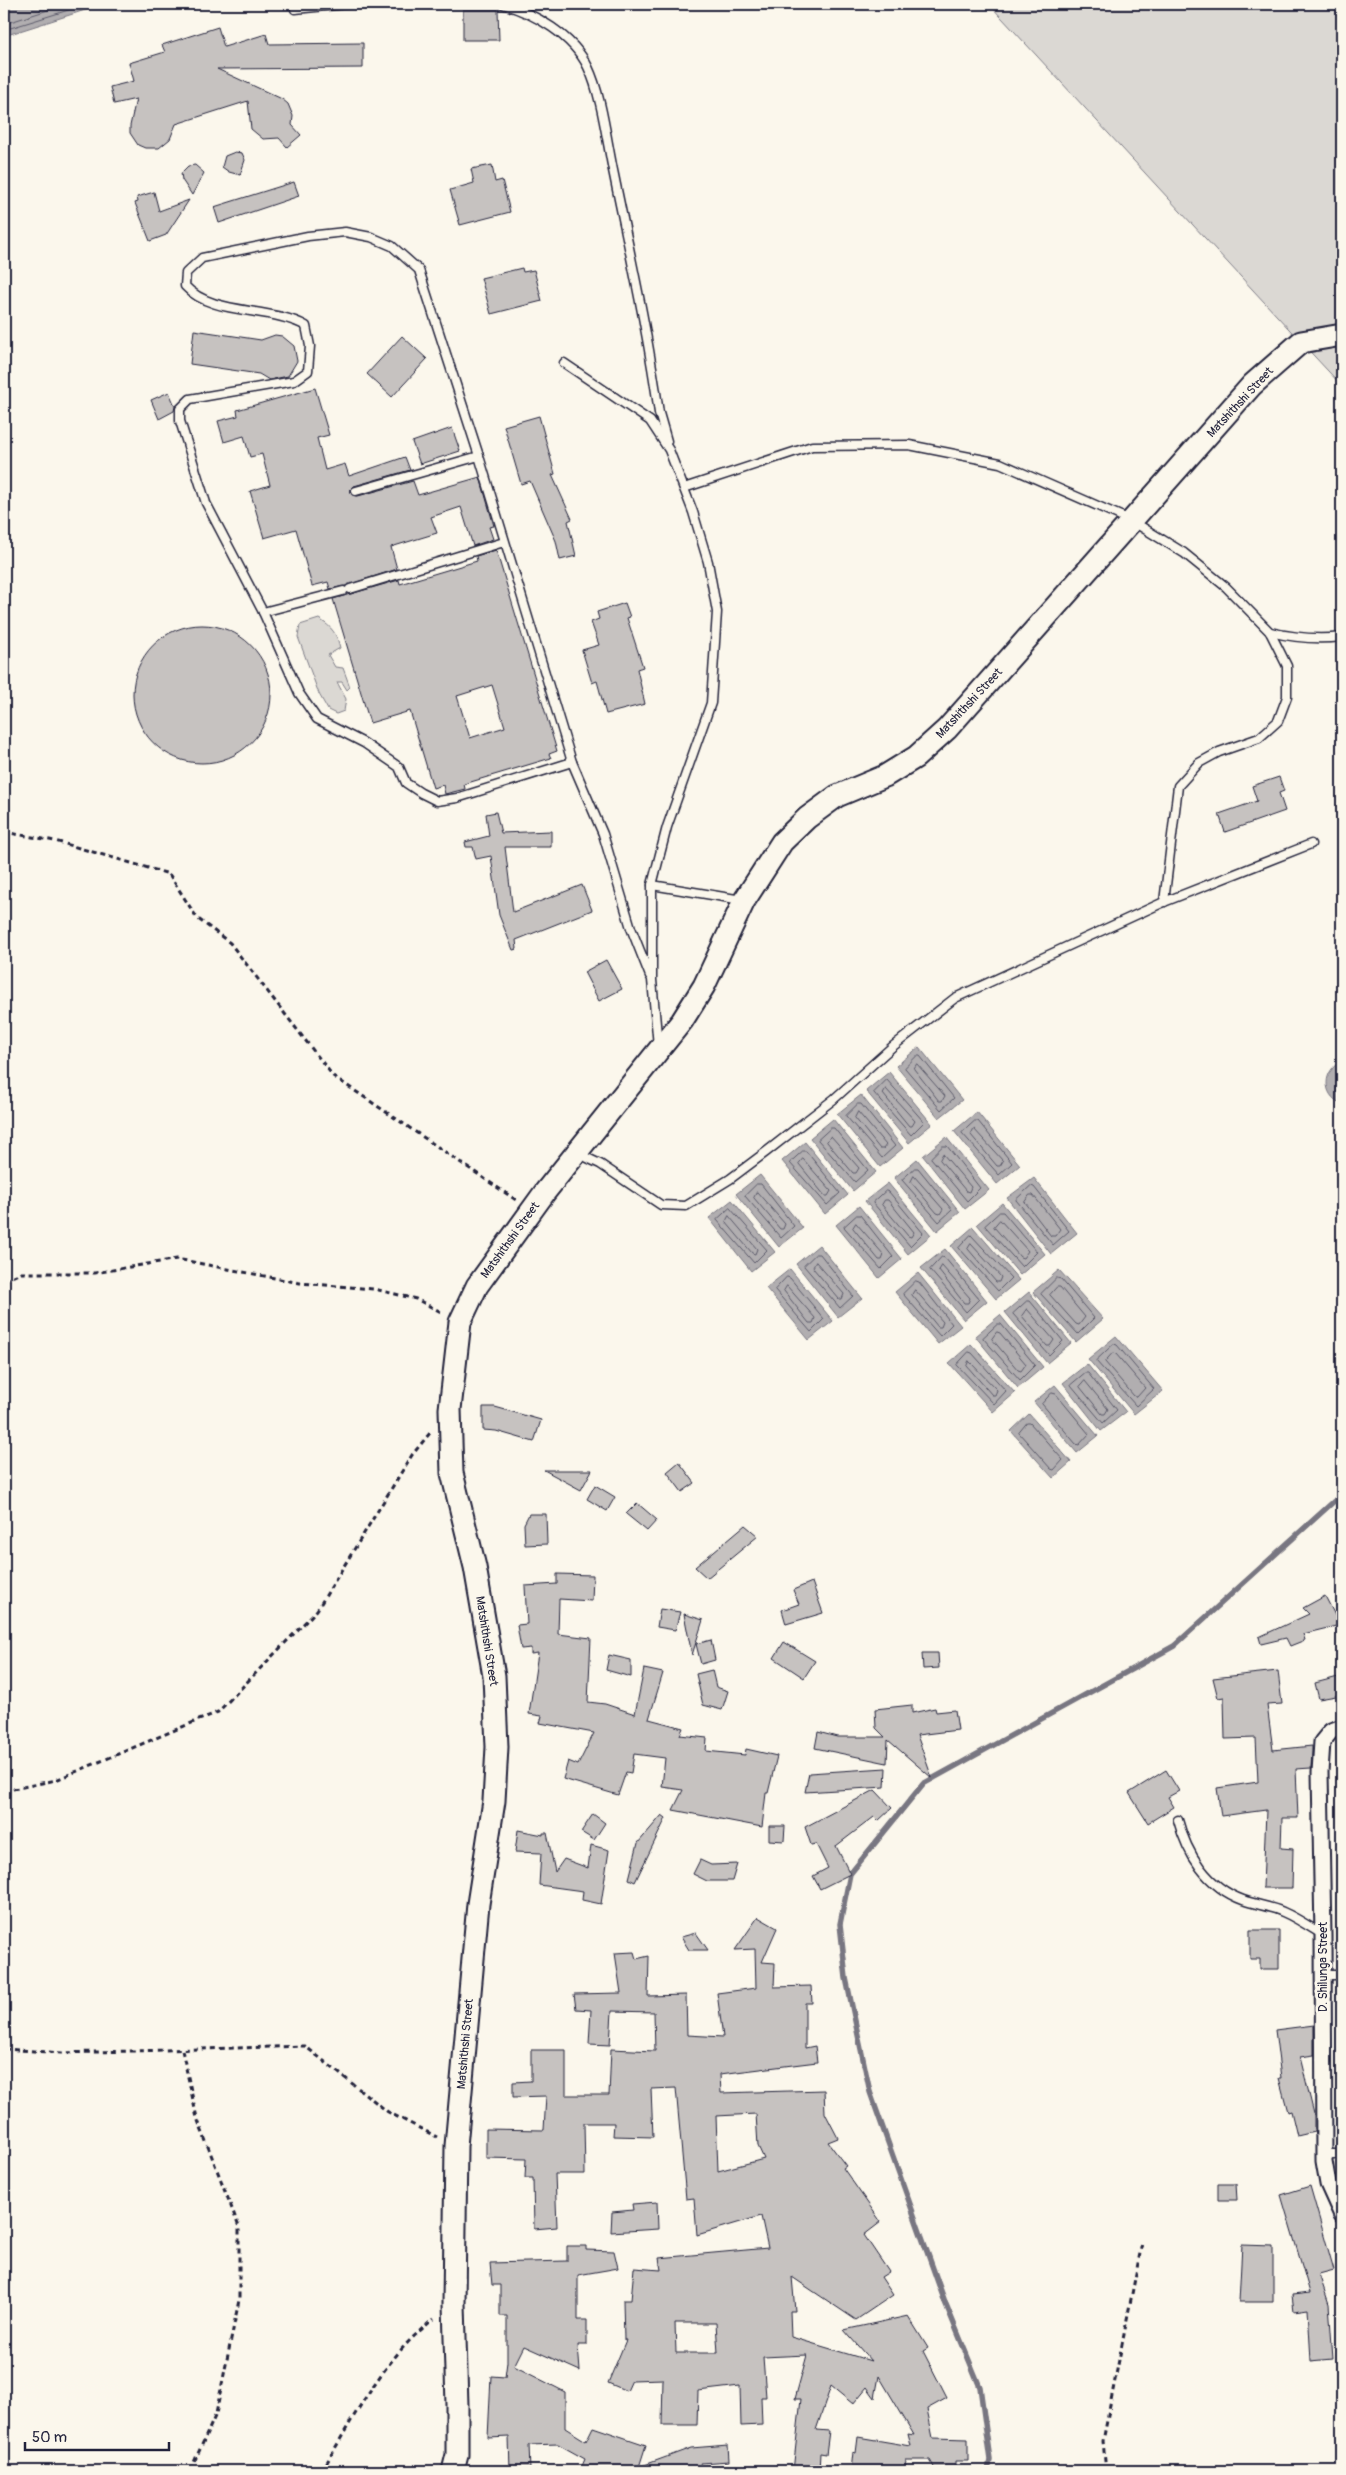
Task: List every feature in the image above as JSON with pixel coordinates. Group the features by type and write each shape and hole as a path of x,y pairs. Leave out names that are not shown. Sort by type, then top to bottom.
{"main road":[{"name":"Matshithshi Street","path":"453,2471 457,2455 454,2304 456,2146 478,1904 494,1801 497,1747 494,1676 475,1567 452,1473 450,1409 460,1322 477,1286 531,1210 682,1021 704,986 744,901 782,842 807,818 837,796 885,776 916,757 947,729 1252,385 1301,342 1342,335"}],"street":[{"name":"D. Shilunga Street","path":"1342,1727 1331,1730 1322,1742 1321,1754 1324,1935 1324,2161 1328,2184 1342,2215"}],"lane":[{"path":"295,9 347,4"},
{"path":"502,4 518,8 565,36 588,67 602,116 644,319 659,413 669,450 684,488 708,562 718,612 711,703 668,827 652,885 652,980 658,1050"},
{"path":"572,762 457,798 437,801 406,784 399,767 364,743 317,719 299,693 263,612 206,503 180,421 180,409 190,399 294,381 308,371 310,346 306,326 291,317 209,302 193,295 185,286 186,273 202,258 308,236 345,232 371,237 392,246 419,270 479,456 572,762 603,834 631,928 652,980"},
{"path":"564,363 650,420 669,450"},
{"path":"684,488 812,446 909,445 1000,463 1132,522 1184,553 1226,587 1270,632 1287,666 1287,696 1278,721 1259,738 1219,752 1199,763 1178,786 1164,902"},
{"path":"356,491 479,456"},
{"path":"263,612 346,590 504,542"},
{"path":"1270,632 1320,640 1342,637"},
{"path":"577,1153 600,1164 661,1205 686,1206 730,1179 766,1152 834,1099 892,1047 955,998 1164,902 1311,844"},
{"path":"652,885 744,901"},
{"path":"1178,1820 1184,1842 1192,1858 1216,1883 1241,1900 1282,1912 1324,1935"},
{"path":"1324,1975 1342,1975"},
{"path":"1324,2161 1332,2154 1342,2154"}],"path":[{"path":"4,832 55,841 169,874 197,918 230,943 333,1076 531,1210"},
{"path":"4,1280 21,1273 96,1273 177,1259 300,1283 374,1289 416,1299 460,1322"},
{"path":"4,1791 56,1780 218,1712 317,1610 412,1455 450,1409"},
{"path":"4,2049 62,2053 305,2046 388,2112 456,2146"},
{"path":"182,2050 197,2118 239,2228 239,2300 232,2338 216,2414 190,2471"},
{"path":"1106,2471 1103,2441 1142,2243"},
{"path":"322,2471 359,2407 413,2335 454,2304"}],"shaded area":[{"path":"989,4 1342,4 1342,386 1301,342"},
{"path":"319,619 331,628 337,639 340,648 328,655 335,667 343,668 350,687 347,690 342,682 337,682 346,699 344,711 336,714 328,710 319,694 298,637 300,625"}],"water":[{"path":"4,4 104,4 4,36"},
{"path":"919,1047 962,1100 939,1118 896,1066"},
{"path":"1342,1061 1342,1104 1330,1095 1327,1082 1331,1070"},
{"path":"889,1072 932,1124 909,1143 866,1091"},
{"path":"861,1095 903,1148 880,1167 837,1114"},
{"path":"977,1112 1020,1165 997,1184 954,1131"},
{"path":"833,1119 876,1172 853,1191 810,1138"},
{"path":"946,1137 989,1190 965,1209 923,1156"},
{"path":"805,1142 848,1195 825,1214 782,1161"},
{"path":"917,1159 960,1212 937,1231 894,1178"},
{"path":"760,1175 803,1228 779,1247 736,1194"},
{"path":"1034,1178 1077,1233 1051,1254 1007,1198"},
{"path":"888,1183 931,1235 908,1254 865,1201"},
{"path":"732,1200 775,1252 751,1271 709,1218"},
{"path":"1002,1203 1045,1254 1020,1275 977,1224"},
{"path":"859,1206 902,1259 879,1278 836,1225"},
{"path":"973,1227 1019,1280 996,1299 951,1246"},
{"path":"819,1245 862,1298 838,1317 796,1264"},
{"path":"945,1249 987,1301 964,1320 921,1268"},
{"path":"790,1269 833,1321 809,1340 766,1288"},
{"path":"1059,1270 1103,1319 1076,1342 1033,1292"},
{"path":"918,1273 961,1326 938,1344 895,1292"},
{"path":"1029,1292 1071,1343 1047,1363 1005,1312"},
{"path":"1000,1315 1043,1367 1018,1388 975,1336"},
{"path":"1116,1336 1163,1391 1134,1414 1088,1359"},
{"path":"971,1344 1015,1393 993,1412 949,1363"},
{"path":"1087,1364 1126,1412 1101,1431 1063,1383"},
{"path":"1055,1385 1098,1436 1077,1453 1034,1402"},
{"path":"1029,1414 1071,1462 1053,1478 1011,1431"}],"building":[{"path":"463,10 498,10 499,40 463,40"},
{"path":"218,27 224,47 266,34 269,44 363,43 363,68 217,69 282,99 288,104 293,116 292,125 301,135 287,147 279,138 263,139 251,129 248,101 176,124 170,139 159,148 145,148 138,145 130,133 136,99 114,104 110,87 134,81 129,63 165,52 162,45"},
{"path":"235,152 242,153 245,160 240,175 229,172 222,167 225,156"},
{"path":"195,165 204,173 192,195 182,180 181,173 188,166"},
{"path":"492,165 495,182 502,180 510,212 460,225 450,190 474,183 471,169"},
{"path":"294,182 299,196 219,223 214,207"},
{"path":"154,192 159,211 189,200 166,235 150,241 135,203 138,202 137,197"},
{"path":"522,268 523,272 534,270 542,301 491,314 481,278"},
{"path":"194,330 261,340 275,335 282,336 294,346 297,361 288,376 269,380 259,374 190,364"},
{"path":"402,336 427,359 392,397 367,374"},
{"path":"315,388 329,435 317,438 325,470 345,464 349,476 405,457 410,470 354,486 350,490 352,495 358,496 413,481 418,495 480,477 494,526 489,527 493,539 473,546 461,507 431,517 437,533 391,547 397,569 330,589 328,582 312,586 296,529 264,538 250,491 270,485 262,454 250,457 244,436 224,442 218,421 238,416 237,410"},
{"path":"169,392 175,406 174,411 159,419 151,400"},
{"path":"539,416 555,474 552,475 572,519 568,521 576,556 560,560 556,541 530,481 521,484 504,426"},
{"path":"452,428 460,451 420,464 412,442"},
{"path":"496,550 557,751 549,754 551,758 464,784 465,789 445,794 443,785 433,788 410,711 370,723 333,599 399,580 400,584 477,561 476,556","holes":["492,685 505,727 470,738 457,696"]},
{"path":"625,603 630,617 627,618 643,667 637,669 645,704 606,714 597,681 592,683 582,650 599,645 591,622 599,619 597,612"},
{"path":"202,625 228,630 251,645 266,668 271,694 266,720 251,743 228,758 202,763 176,758 153,743 138,720 133,694 138,668 153,645 176,630"},
{"path":"1279,777 1284,791 1279,793 1285,811 1225,832 1219,814 1257,801 1252,786"},
{"path":"496,812 501,833 551,831 551,847 505,847 513,912 582,885 592,910 516,940 517,949 513,950 499,915 491,856 476,859 473,847 466,847 465,842 489,836 486,814"},
{"path":"606,960 622,989 599,1001 584,972"},
{"path":"483,1407 495,1407 541,1420 534,1442 496,1431 483,1430"},
{"path":"679,1462 695,1483 682,1492 667,1472"},
{"path":"544,1470 592,1470 581,1490"},
{"path":"595,1485 615,1497 607,1511 587,1499"},
{"path":"637,1503 657,1520 647,1531 626,1514"},
{"path":"529,1514 546,1514 547,1544 525,1545 524,1524"},
{"path":"745,1525 758,1536 707,1578 695,1567"},
{"path":"557,1574 593,1575 592,1601 559,1599 558,1634 591,1638 588,1702 605,1704 635,1714 644,1669 663,1673 649,1719 683,1728 680,1735 707,1738 706,1751 745,1755 746,1749 777,1756 768,1793 766,1793 762,1827 673,1810 683,1790 662,1787 665,1758 634,1754 631,1773 626,1772 618,1795 563,1779 568,1761 578,1765 594,1733 540,1723 542,1716 529,1714 538,1653 531,1654 531,1648 521,1649 517,1625 527,1624 525,1586 557,1584"},
{"path":"812,1582 823,1613 786,1624 782,1610 799,1604 793,1590"},
{"path":"1325,1596 1340,1625 1303,1634 1305,1640 1290,1646 1286,1638 1261,1644 1259,1637 1309,1614 1303,1608"},
{"path":"660,1609 680,1612 675,1630 657,1627"},
{"path":"684,1614 703,1620 692,1655"},
{"path":"711,1640 715,1660 701,1664 696,1644"},
{"path":"784,1642 815,1661 804,1678 774,1658"},
{"path":"922,1653 938,1653 939,1668 923,1669"},
{"path":"609,1655 631,1660 631,1677 606,1670"},
{"path":"712,1670 716,1687 728,1691 722,1710 703,1705 696,1674"},
{"path":"1278,1671 1282,1704 1267,1705 1273,1750 1312,1746 1311,1768 1296,1769 1298,1818 1282,1818 1281,1848 1293,1849 1292,1888 1263,1888 1266,1810 1221,1816 1217,1788 1258,1782 1256,1738 1225,1739 1224,1697 1218,1698 1213,1678"},
{"path":"1342,1676 1342,1695 1319,1699 1315,1683"},
{"path":"912,1705 912,1713 935,1708 936,1712 955,1710 958,1730 917,1735 932,1778 888,1740 887,1763 815,1748 818,1732 837,1737 885,1737 876,1728 875,1709"},
{"path":"886,1768 885,1787 805,1792 809,1773"},
{"path":"1166,1770 1179,1791 1168,1797 1174,1807 1148,1823 1129,1793"},
{"path":"875,1790 892,1808 878,1821 874,1817 836,1846 850,1874 820,1889 813,1876 828,1868 816,1844 811,1845 805,1827"},
{"path":"593,1814 605,1823 594,1840 581,1832"},
{"path":"662,1815 666,1818 635,1882 629,1879 638,1843"},
{"path":"769,1826 785,1826 784,1841 769,1840"},
{"path":"518,1830 543,1835 543,1833 547,1833 555,1872 564,1859 588,1868 591,1845 609,1850 601,1904 582,1900 583,1891 539,1885 541,1853 515,1852"},
{"path":"700,1860 711,1865 737,1864 732,1881 707,1881 693,1874"},
{"path":"758,1917 777,1928 762,1962 775,1963 774,1987 811,1986 812,2003 805,2003 805,2048 815,2046 817,2062 720,2074 721,2093 824,2090 825,2113 838,2138 828,2142 846,2166 843,2168 881,2222 864,2235 889,2272 881,2277 893,2295 856,2320 792,2277 795,2311 790,2311 791,2337 871,2361 844,2330 908,2316 928,2348 923,2351 947,2398 927,2409 933,2438 968,2439 968,2461 955,2461 955,2471 936,2471 930,2460 906,2460 905,2471 851,2471 853,2452 856,2453 858,2437 911,2446 908,2434 914,2435 879,2376 875,2398 867,2387 853,2404 831,2386 816,2430 829,2431 826,2454 820,2453 819,2471 793,2471 801,2399 795,2399 807,2355 763,2357 766,2397 761,2397 762,2425 741,2426 740,2386 698,2391 697,2425 662,2425 663,2379 632,2380 627,2391 608,2383 626,2340 624,2340 623,2300 631,2300 634,2268 661,2270 659,2258 768,2248 761,2216 697,2235 694,2198 686,2199 676,2088 651,2089 653,2137 613,2136 614,2123 584,2123 585,2174 555,2174 557,2227 534,2229 533,2178 525,2178 526,2159 486,2158 486,2129 544,2130 546,2096 513,2097 513,2082 531,2081 531,2050 566,2050 566,2095 609,2095 611,2049 655,2051 654,2012 612,2011 610,2045 589,2044 591,2010 576,2009 574,1994 621,1993 615,1953 634,1952 636,1959 649,1956 648,1996 686,1995 687,2035 723,2037 717,1993 756,1988 755,1949 735,1950","holes":["756,2114 758,2146 764,2159 718,2171 716,2116","675,2323 716,2323 718,2353 676,2353"]},
{"path":"1250,1930 1279,1930 1279,1969 1260,1969 1260,1959 1250,1959"},
{"path":"696,1933 708,1950 689,1950 681,1937"},
{"path":"1314,2025 1314,2055 1300,2057 1314,2114 1314,2132 1297,2136 1291,2111 1288,2112 1279,2078 1281,2078 1275,2030"},
{"path":"1218,2184 1236,2184 1237,2200 1218,2200"},
{"path":"1310,2186 1334,2270 1319,2274 1329,2304 1333,2359 1311,2361 1308,2309 1294,2311 1292,2295 1310,2293 1281,2195"},
{"path":"657,2202 658,2229 611,2232 612,2212 633,2210 632,2204"},
{"path":"1242,2245 1273,2246 1273,2302 1239,2302"},
{"path":"567,2246 586,2246 586,2250 614,2251 618,2268 578,2275 578,2320 587,2320 587,2345 578,2345 580,2371 524,2346 514,2366 565,2392 565,2428 586,2441 593,2427 646,2445 639,2467 691,2448 728,2445 729,2461 701,2463 704,2471 580,2471 585,2459 558,2444 529,2445 530,2471 510,2471 509,2437 488,2438 491,2376 505,2377 507,2362 507,2316 500,2316 500,2285 492,2285 490,2263 567,2261"}],"waterway":[{"path":"988,2471 990,2460 980,2387 945,2302 870,2092 846,1978 840,1924 850,1874 923,1784 1174,1646 1342,1494"}]}
